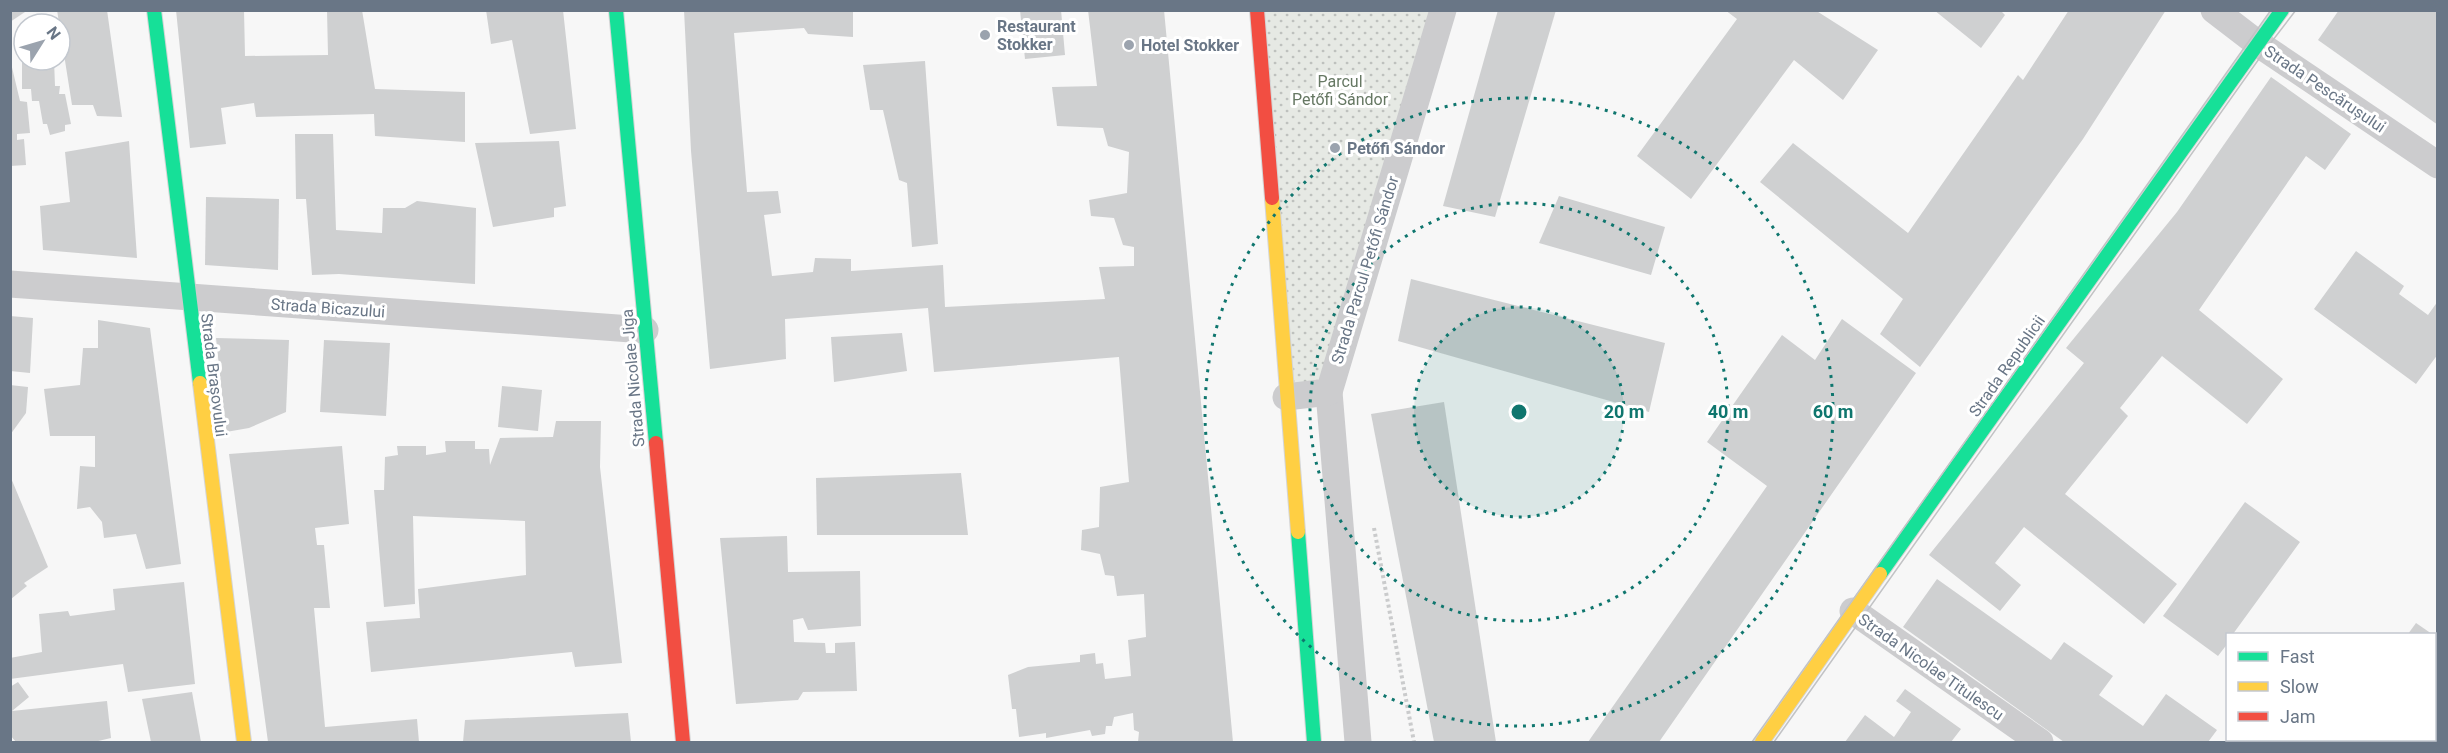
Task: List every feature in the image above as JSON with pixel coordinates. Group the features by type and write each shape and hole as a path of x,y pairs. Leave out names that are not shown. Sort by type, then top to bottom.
{"main road":[{"name":"Strada Brașovului","path":"154,10 244,742"},
{"name":"Strada Nicolae Jiga","path":"616,10 683,742"},
{"path":"1257,10 1314,742"},
{"name":"Strada Republicii","path":"1762,742 2282,10"}],"street":[{"name":"Strada Parcul Petőfi Sándor","path":"1358,742 1329,392 1443,10"},
{"name":"Strada Pescărușului","path":"2214,10 2257,43 2438,165"},
{"name":"Strada Bicazului","path":"10,284 645,330"},
{"path":"1286,397 1329,392"},
{"name":"Strada Nicolae Titulescu","path":"1853,611 2040,742"}],"green space":[{"name":"Parcul Petőfi Sándor","path":"1255,11 1446,11 1329,392 1286,397"}],"building":[{"path":"10,10 28,10 12,12 10,22"},
{"path":"57,10 107,10 122,117 97,116 93,105 72,105 67,72 72,72 72,12 57,12"},
{"path":"176,10 244,10 245,56 328,55 327,10 362,10 375,89 465,92 465,142 375,136 374,114 256,117 254,103 221,108 226,144 190,148"},
{"path":"486,10 563,10 576,129 530,134 512,40 491,44"},
{"path":"684,10 853,10 853,37 808,34 804,28 734,33 747,192 778,191 781,213 764,215 772,276 813,272 815,258 851,259 851,271 943,265 945,307 1105,299 1099,267 1134,266 1134,247 1123,245 1114,218 1091,216 1089,200 1127,193 1129,152 1108,146 1103,128 1057,126 1052,87 1097,86 1088,10 1164,10 1233,742 1138,742 1139,732 1134,730 1133,713 1114,717 1112,726 1106,726 1105,734 1092,736 1090,730 1046,738 1046,733 1019,737 1016,709 1012,709 1008,675 1028,667 1080,662 1080,655 1095,653 1096,664 1103,663 1105,679 1131,676 1128,640 1146,637 1144,594 1117,596 1114,576 1105,575 1100,554 1081,550 1082,530 1099,527 1100,487 1129,482 1119,357 934,372 928,308 785,319 786,359 710,369 691,151"},
{"path":"1020,10 1061,10 1065,55 1025,59"},
{"path":"1498,10 1556,10 1495,217 1443,206"},
{"path":"1725,10 1815,10 1878,50 1843,100 1794,60 1691,199 1637,156 1737,19"},
{"path":"1934,10 2000,10 2005,15 1981,48"},
{"path":"2069,10 2166,10 2083,139 1920,367 1880,334 1903,299 1760,182 1793,143 1908,233 2018,75 2023,80"},
{"path":"2339,10 2438,10 2438,125 2318,40"},
{"path":"10,59 20,101 27,102 30,133 17,134 17,140 24,139 26,165 10,166"},
{"path":"925,61 938,244 912,247 907,183 899,180 883,110 870,110 863,65"},
{"path":"22,72 54,72 55,86 60,86 59,94 65,94 71,124 65,125 65,131 50,135 47,124 43,124 39,101 32,101 31,89 22,89"},
{"path":"2271,77 2351,134 2325,170 2306,156 2199,310 2283,379 2247,424 2162,356 2120,408 2128,416 2065,494 2177,584 2144,624 2024,527 1995,563 2021,585 2000,611 1929,555 2084,363 2066,348 2177,212"},
{"path":"295,134 333,134 336,230 382,233 383,208 405,208 417,201 476,208 475,284 339,274 312,275 306,199 296,199"},
{"path":"129,141 137,258 43,250 40,206 70,202 65,152"},
{"path":"559,141 566,206 554,208 554,217 493,227 475,143"},
{"path":"1559,196 1665,227 1651,275 1539,243"},
{"path":"206,197 279,199 278,270 205,265"},
{"path":"2356,251 2404,286 2399,294 2428,315 2438,301 2438,354 2416,384 2314,309"},
{"path":"1411,279 1665,343 1649,412 1398,341"},
{"path":"10,316 33,318 30,373 10,371"},
{"path":"1842,319 1916,373 1659,742 1588,742 1767,486 1707,442 1782,335 1815,360"},
{"path":"98,320 150,328 181,564 146,569 136,534 104,538 102,522 90,507 77,509 80,466 95,467 95,436 50,436 44,389 80,385 83,348 98,348"},
{"path":"902,333 907,371 834,382 831,337"},
{"path":"216,338 289,340 286,412 249,428 226,432"},
{"path":"324,340 390,343 386,416 320,412"},
{"path":"10,385 28,387 26,413 10,435"},
{"path":"502,386 542,390 538,431 498,427"},
{"path":"1444,402 1496,742 1434,742 1371,414"},
{"path":"556,421 601,421 600,467 622,663 575,667 572,652 371,672 366,622 420,618 418,589 526,575 525,521 413,516 415,604 384,607 374,490 384,490 385,457 398,455 397,446 426,446 426,455 446,452 445,441 475,441 475,449 489,449 490,465 500,438 553,437"},
{"path":"342,446 349,524 315,528 317,545 324,545 330,608 314,608 325,727 417,719 419,742 268,742 229,454"},
{"path":"961,473 968,535 817,535 816,478"},
{"path":"11,478 48,567 24,583 27,586 11,599"},
{"path":"2245,502 2300,542 2234,633 2226,633 2226,646 2218,656 2163,616"},
{"path":"787,536 788,572 860,571 861,626 808,630 803,618 793,620 794,642 825,643 826,653 835,653 835,643 855,642 857,691 803,692 798,700 736,704 720,538"},
{"path":"1937,579 2051,660 2064,642 2113,676 2099,695 2143,726 2166,694 2217,730 2208,742 2064,742 1903,627"},
{"path":"184,582 195,684 128,692 123,664 10,679 10,658 42,652 39,614 68,611 70,616 115,610 113,589"},
{"path":"2416,623 2431,633 2409,633"},
{"path":"2436,637 2438,638 2438,708 2436,707"},
{"path":"18,682 29,697 12,711 107,701 111,738 94,742 16,742 10,735 10,687"},
{"path":"1905,689 1961,729 1951,742 1845,742 1865,715 1894,737 1911,712 1896,701"},
{"path":"192,692 201,742 151,742 142,699"},
{"path":"628,713 631,742 463,742 465,720"}],"tram line":[{"path":"1752,742 2271,10"},
{"path":"1774,742 2296,10"}],"traffic: fast":[{"path":"154,10 200,383"},
{"path":"616,10 656,443"},
{"path":"1880,574 2282,10"},
{"path":"1298,532 1314,742"}],"traffic: slow":[{"path":"1272,198 1298,532"},
{"path":"200,383 244,742"},
{"path":"1762,742 1880,574"}],"traffic: jam":[{"path":"1257,10 1272,198"},
{"path":"656,443 683,742"}],"place":[{"name":"Restaurant Stokker","path":"985,35"},
{"name":"Hotel Stokker","path":"1129,45"},
{"name":"Petőfi Sándor","path":"1335,148"}]}
